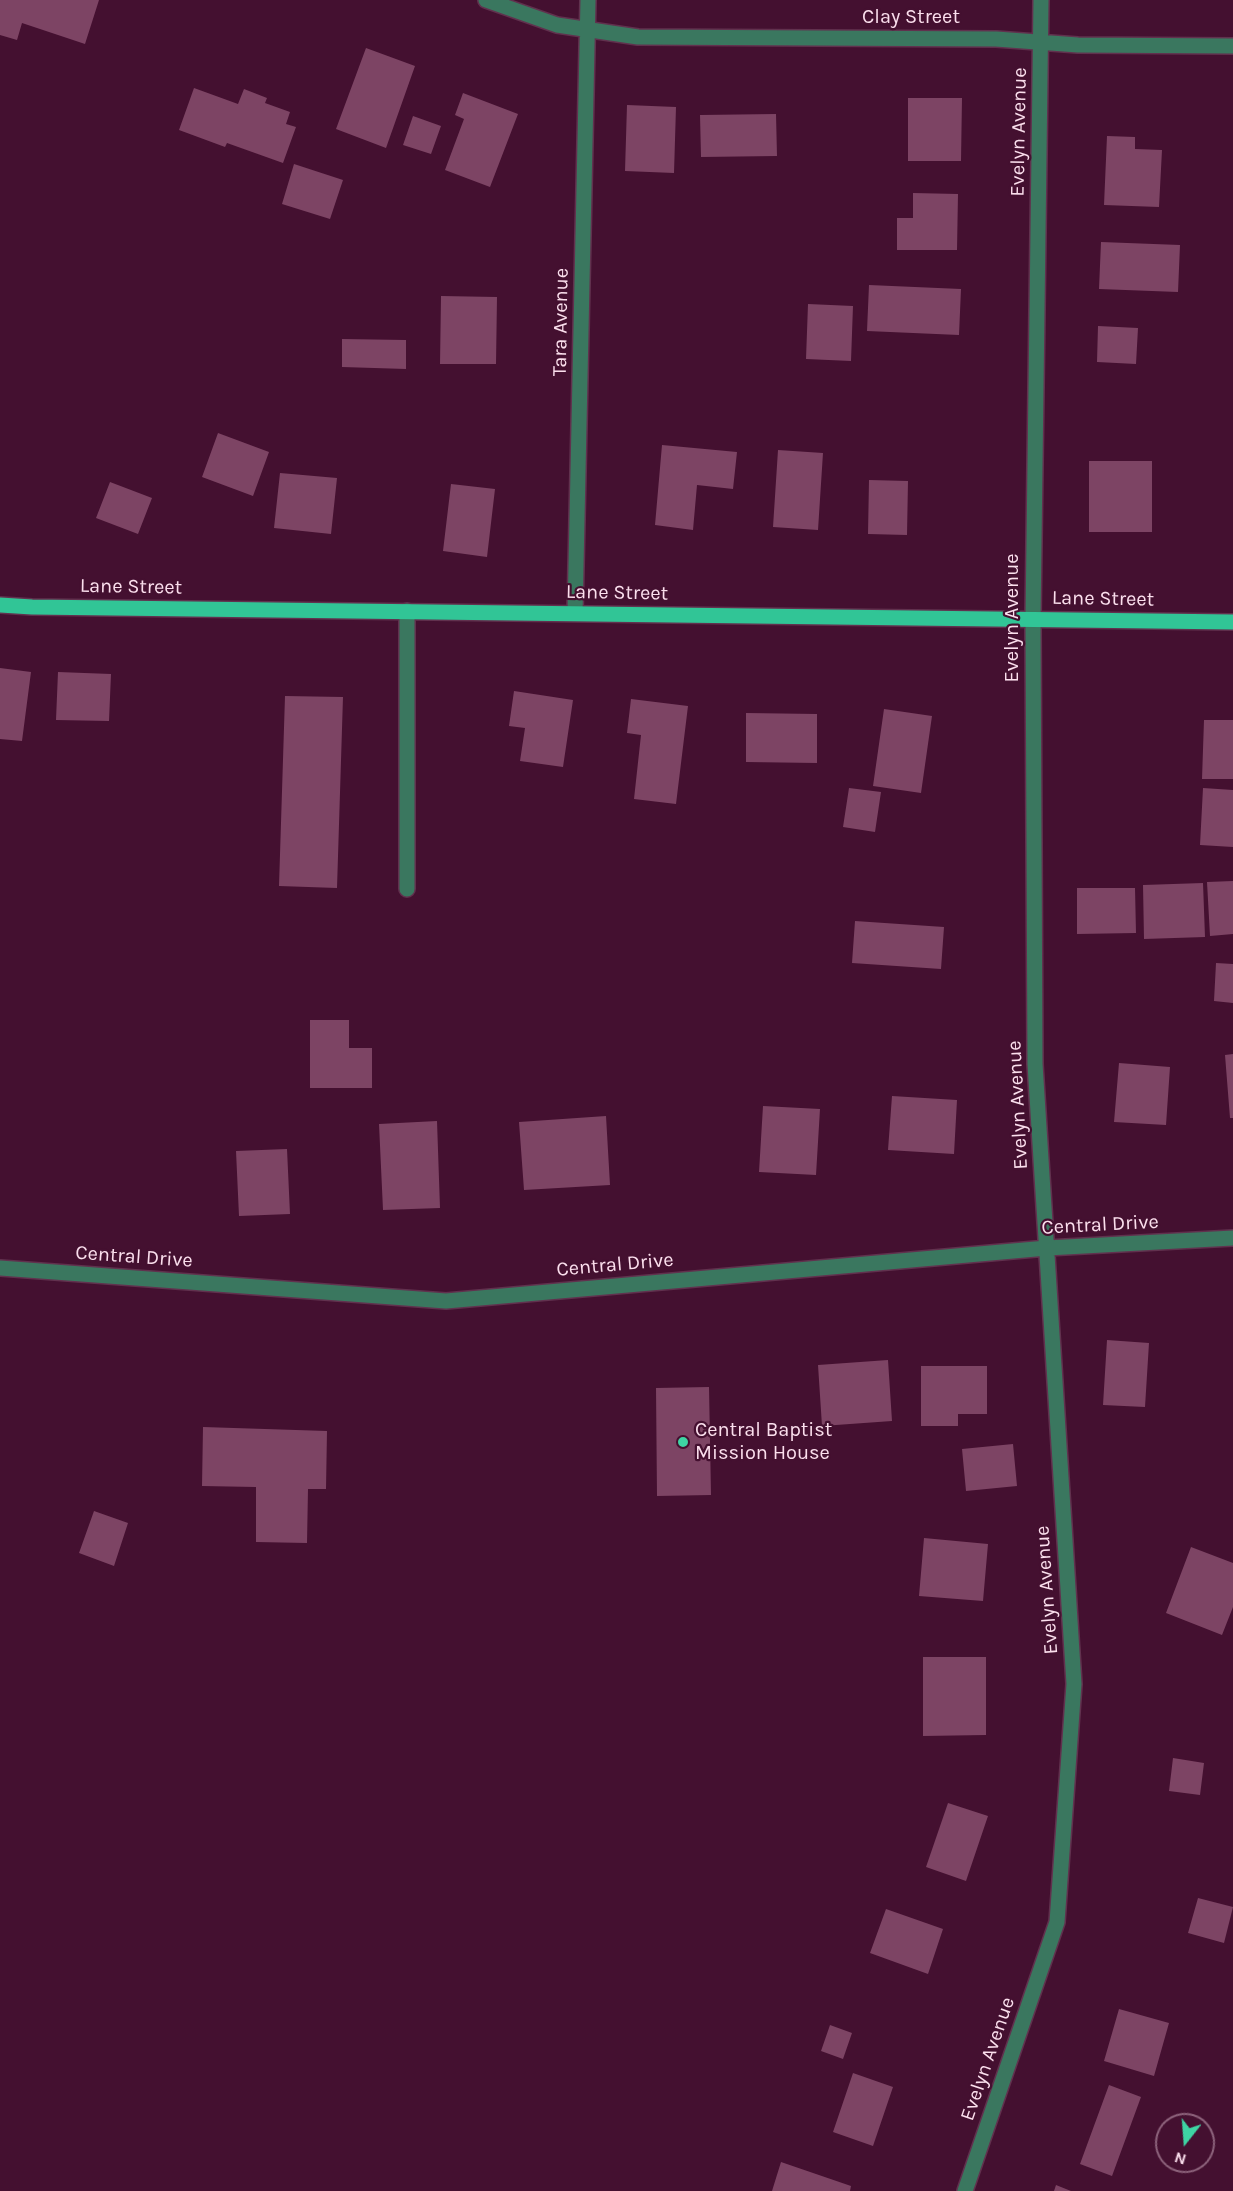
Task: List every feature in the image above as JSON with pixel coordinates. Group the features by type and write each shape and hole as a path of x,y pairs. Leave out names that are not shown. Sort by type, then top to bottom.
{"main road":[{"name":"Lane Street","path":"0,605 1233,622"}],"street":[{"name":"Clay Street","path":"486,0 557,25 638,37 996,39 1078,45 1233,46"},
{"name":"Tara Avenue","path":"575,613 588,0"},
{"name":"Evelyn Avenue","path":"964,2191 1057,1922 1074,1684 1035,1064 1033,619 1041,0"},
{"path":"407,611 407,889"},
{"name":"Central Drive","path":"0,1268 446,1301 1047,1248 1233,1238"}],"building":[{"path":"0,0 99,0 85,44 22,23 17,40 0,35"},
{"path":"366,48 415,66 386,148 336,129"},
{"path":"194,88 238,104 244,89 267,98 265,103 290,112 286,124 296,127 283,163 227,143 225,147 179,130"},
{"path":"463,93 518,114 490,187 445,170 464,119 455,115"},
{"path":"908,98 962,98 961,161 908,161"},
{"path":"627,105 676,107 674,173 625,171"},
{"path":"776,114 777,156 701,157 700,115"},
{"path":"413,116 441,126 431,154 403,145"},
{"path":"1107,136 1135,137 1135,149 1162,150 1159,207 1104,205"},
{"path":"294,164 343,180 330,219 282,204"},
{"path":"913,193 958,194 957,250 897,250 897,218 913,218"},
{"path":"1101,242 1180,245 1178,292 1099,289"},
{"path":"869,285 961,289 959,335 867,331"},
{"path":"441,296 497,297 496,364 440,364"},
{"path":"808,304 853,306 851,361 806,359"},
{"path":"1098,326 1138,328 1136,364 1097,362"},
{"path":"342,339 406,340 406,369 342,367"},
{"path":"218,433 269,452 253,496 202,477"},
{"path":"662,445 737,452 733,489 697,485 693,530 655,525"},
{"path":"778,450 823,453 818,530 773,527"},
{"path":"1089,461 1152,461 1152,532 1089,532"},
{"path":"280,473 337,478 331,534 274,528"},
{"path":"869,480 908,481 907,535 868,534"},
{"path":"110,482 152,498 138,534 96,518"},
{"path":"451,484 495,489 487,557 443,551"},
{"path":"0,668 31,672 22,741 0,739"},
{"path":"58,672 111,674 109,721 56,720"},
{"path":"514,691 573,700 563,767 520,761 525,728 509,726"},
{"path":"285,696 343,697 337,888 279,886"},
{"path":"631,699 688,706 676,804 634,799 641,735 627,733"},
{"path":"884,709 932,716 921,793 873,786"},
{"path":"746,713 817,714 817,763 746,762"},
{"path":"1204,720 1233,720 1233,779 1202,779"},
{"path":"849,788 881,792 875,832 843,827"},
{"path":"1203,788 1233,790 1233,847 1200,845"},
{"path":"1233,881 1233,934 1210,936 1207,882"},
{"path":"1203,883 1205,937 1144,939 1143,885"},
{"path":"1077,888 1135,888 1136,933 1077,934"},
{"path":"855,921 944,927 941,969 852,963"},
{"path":"1216,963 1233,964 1233,1003 1214,1001"},
{"path":"310,1020 349,1020 349,1048 372,1048 372,1088 310,1088"},
{"path":"1233,1054 1233,1118 1230,1118 1225,1055"},
{"path":"1119,1063 1170,1067 1166,1125 1114,1122"},
{"path":"892,1096 957,1100 954,1154 888,1150"},
{"path":"763,1106 820,1109 816,1175 759,1172"},
{"path":"606,1116 610,1185 524,1190 519,1122"},
{"path":"437,1121 440,1208 383,1210 379,1124"},
{"path":"287,1149 290,1214 239,1216 236,1151"},
{"path":"1107,1340 1149,1343 1145,1407 1103,1405"},
{"path":"888,1360 892,1421 822,1426 818,1365"},
{"path":"921,1366 987,1366 987,1414 958,1414 958,1426 921,1426"},
{"name":"Central Baptist Mission House","path":"709,1387 711,1495 657,1496 656,1388"},
{"path":"203,1427 327,1431 326,1489 308,1489 307,1543 256,1542 256,1487 202,1486"},
{"path":"1013,1444 1017,1486 966,1491 962,1449"},
{"path":"94,1511 128,1523 114,1566 79,1553"},
{"path":"924,1538 988,1544 983,1601 919,1596"},
{"path":"1191,1547 1233,1563 1233,1607 1222,1635 1166,1613"},
{"path":"923,1657 986,1657 986,1735 923,1736"},
{"path":"1173,1758 1204,1763 1200,1795 1169,1791"},
{"path":"948,1803 988,1816 966,1881 926,1867"},
{"path":"1198,1898 1233,1907 1224,1943 1188,1933"},
{"path":"886,1909 943,1929 928,1974 870,1953"},
{"path":"1119,2009 1169,2023 1154,2076 1104,2061"},
{"path":"830,2025 852,2033 843,2059 821,2051"},
{"path":"853,2073 893,2087 873,2146 833,2132"},
{"path":"1109,2085 1141,2097 1112,2176 1080,2164"},
{"path":"781,2162 851,2186 850,2191 772,2191"},
{"path":"1056,2185 1071,2191 1054,2191"}],"place":[{"name":"Central Baptist Mission House","path":"683,1442"}]}
